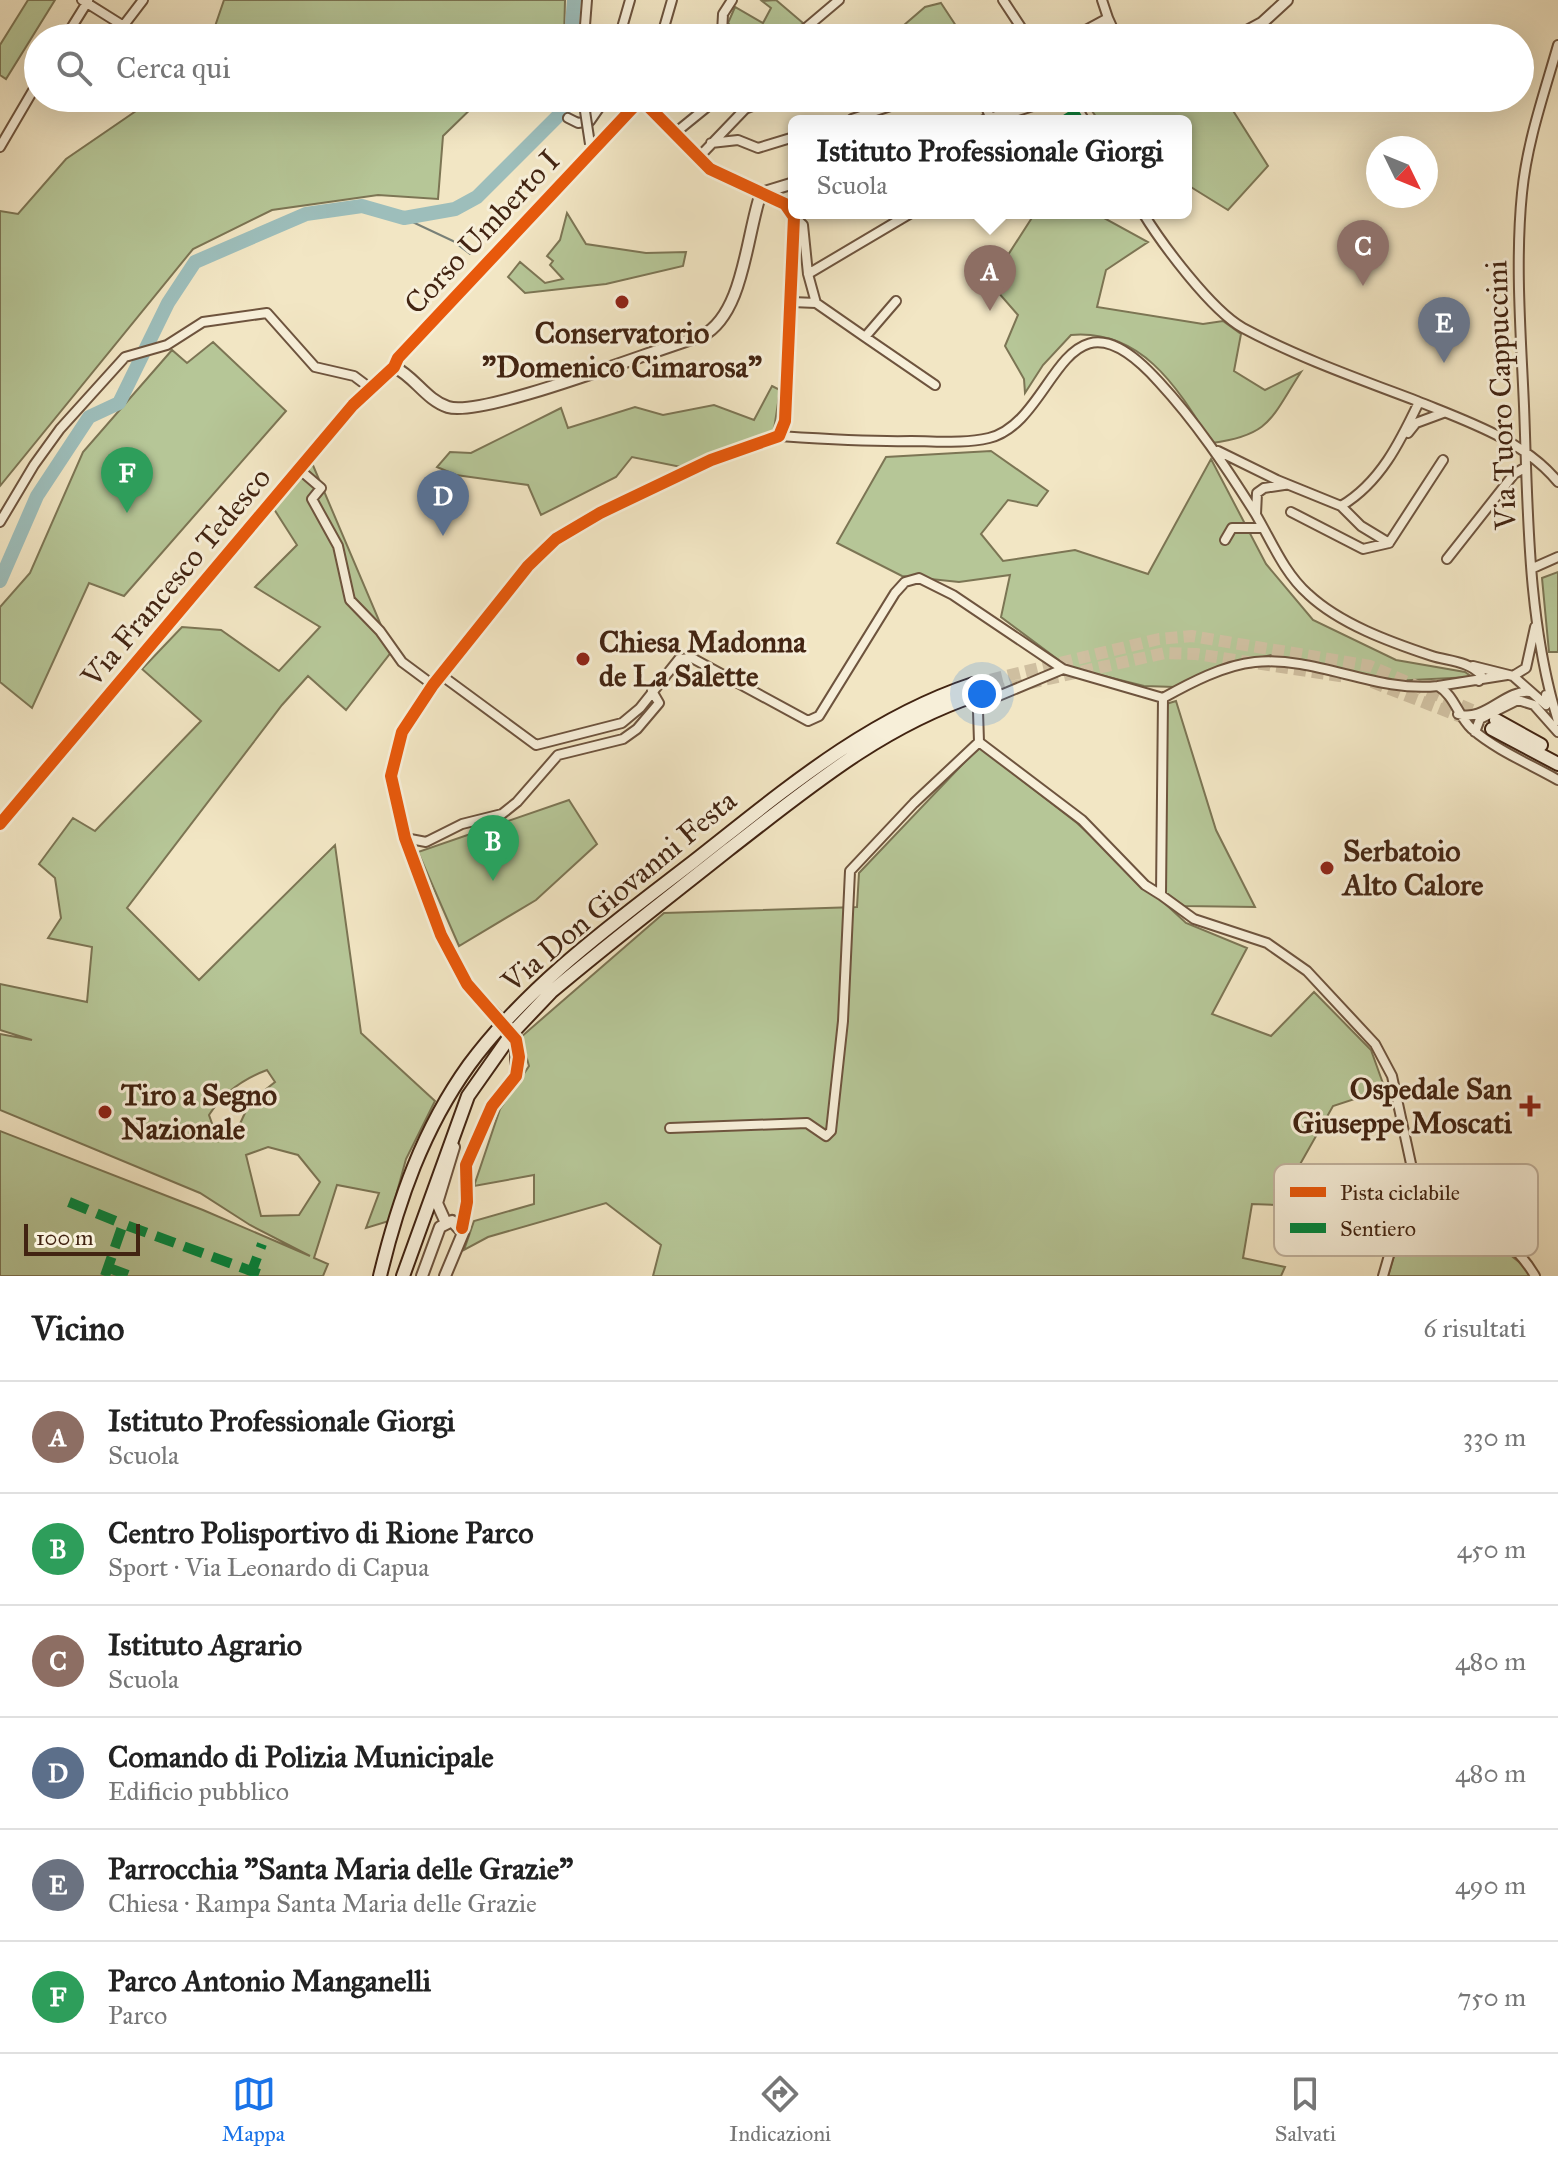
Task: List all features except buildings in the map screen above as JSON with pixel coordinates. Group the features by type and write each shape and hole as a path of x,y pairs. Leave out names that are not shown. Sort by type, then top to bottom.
{"main road":[{"name":"Via Don Giovanni Festa","path":"380,1276 427,1132 469,1066 509,1017 624,916 836,752 873,728 927,700 974,690 934,709 843,762 551,992 513,1032 468,1096 403,1276"},
{"path":"1558,754 1494,724 1558,764"}],"street":[{"path":"123,24 143,0"},
{"path":"585,24 587,0"},
{"path":"623,24 630,0"},
{"path":"665,24 672,0"},
{"path":"723,24 723,14 732,0"},
{"path":"811,24 839,0"},
{"path":"1003,0 1019,24"},
{"path":"1102,0 1111,24"},
{"path":"73,24 86,1 120,24"},
{"path":"1260,24 1282,2"},
{"path":"1097,24 1108,18"},
{"name":"Via Tuoro Cappuccini","path":"1558,45 1555,64 1536,116 1522,192 1519,273 1525,452 1537,614 1547,686 1558,721"},
{"path":"0,147 24,106"},
{"path":"586,112 592,148"},
{"path":"568,118 579,123 590,121 596,112"},
{"name":"Corso Umberto I","path":"394,367 398,358 629,112"},
{"path":"655,112 698,158 726,178 785,204 788,208"},
{"path":"675,133 701,112"},
{"path":"698,158 742,112"},
{"path":"710,143 738,140 758,148 788,139"},
{"path":"761,193 788,185"},
{"path":"394,367 439,402 471,408 528,393 702,336 720,323 733,301 761,193"},
{"path":"779,436 785,421 794,219"},
{"path":"796,219 803,225 808,274 816,303"},
{"path":"808,274 901,219"},
{"path":"1147,219 1194,282 1240,326 1448,412 1525,452 1543,464 1558,482"},
{"path":"865,337 896,301"},
{"path":"792,302 816,303 935,385"},
{"path":"0,522 60,429 125,357 150,352 203,322 267,313 315,367 354,376 370,388"},
{"path":"497,1016 467,984 441,935 405,838 391,776 402,732 433,685 528,566 556,539 600,513 711,460 779,436 878,444 966,443 994,437 1015,426 1024,417 1052,372 1073,351 1089,344 1107,344 1120,349 1158,380 1213,448 1307,594 1345,621 1431,655 1510,676 1547,704 1547,686"},
{"name":"Via Francesco Tedesco","path":"0,824 370,388 394,367"},
{"path":"1401,441 1419,402"},
{"path":"1341,506 1368,487 1416,423 1448,412"},
{"path":"1213,448 1236,462 1341,506 1361,526 1389,543"},
{"path":"1291,512 1363,549 1389,543 1443,460"},
{"path":"1447,559 1514,474 1526,467"},
{"path":"300,470 321,488 312,499 338,546 350,600 397,651 402,662 433,685"},
{"path":"1256,515 1257,493 1275,485 1289,485"},
{"path":"1225,540 1232,528 1263,528"},
{"path":"1533,568 1558,557"},
{"path":"441,675 536,745 622,723 679,659 692,658 808,721 819,716 895,593 905,582 919,578 953,595 1063,669 1163,698 1212,674 1252,662 1282,662 1402,686 1461,684 1510,676 1526,668 1537,614"},
{"path":"1473,666 1481,675 1479,681"},
{"path":"670,1128 807,1123 826,1136 831,1131 843,1021 850,871 914,803 979,742 978,711 984,702 1063,669"},
{"path":"1546,671 1558,671"},
{"path":"1451,700 1461,684"},
{"path":"1438,686 1475,732 1558,780"},
{"path":"405,838 426,842 462,824 502,814 517,802 558,755 623,739 637,729 659,703 652,691"},
{"path":"1457,713 1473,715 1519,693 1532,693"},
{"path":"1161,895 1163,698"},
{"path":"1475,732 1480,719 1518,700 1534,705 1558,732"},
{"path":"979,742 1082,820 1145,885 1194,919 1267,943 1307,971 1375,1044 1392,1076 1411,1164"},
{"path":"445,1276 462,1238 467,1202 466,1165 492,1106 516,1076 519,1057 516,1040"},
{"path":"446,1223 437,1203 453,1152 457,1125"},
{"path":"422,1276 440,1227 452,1221 462,1228"},
{"path":"1383,1276 1389,1256"},
{"path":"1519,1256 1535,1276"}],"green space":[{"path":"28,0 55,0 40,24 24,24 24,50 6,79 0,75 0,45"},
{"path":"224,0 565,0 564,24 216,24"},
{"path":"776,0 803,23 729,24 728,23 735,7 763,23 771,8 762,1"},
{"path":"941,3 955,24 905,24 925,7"},
{"path":"135,112 468,112 443,136 438,199 378,195 272,210 193,249 0,486 0,211 18,214 66,159"},
{"path":"1093,112 1234,112 1268,166 1228,210 1192,188 1192,115 1095,115"},
{"path":"567,213 586,244 646,253 686,252 683,266 606,284 525,293 508,277 520,262 545,283 563,279 550,265 553,261 547,256 560,240"},
{"path":"1031,219 1106,219 1148,242 1106,270 1097,307 1203,324 1223,321 1241,334 1234,371 1265,390 1301,372 1267,422 1247,435 1212,443 1186,402 1156,366 1119,342 1096,336 1071,335 1043,365 1025,393 1024,379 1005,346 1018,315 990,283"},
{"path":"213,342 286,411 124,596 89,583 32,708 0,682 0,607 30,573 83,452 172,350 187,363"},
{"path":"772,386 780,390 773,436 681,467 632,457 616,477 541,515 528,485 456,475 437,467 450,452 471,453 561,408 568,428 635,407 663,415 714,405 754,420"},
{"path":"991,451 1048,491 1037,506 1008,500 981,534 1003,561 1075,550 1148,574 1211,459 1266,564 1313,620 1396,660 1465,672 1472,677 1392,681 1271,655 1232,664 1175,687 1144,686 1068,667 1001,617 1010,575 959,582 902,576 837,543 886,457"},
{"path":"312,463 392,651 346,710 308,676 282,705 127,908 199,980 335,845 361,1033 435,1101 406,1159 389,1221 366,1228 379,1193 337,1185 314,1258 328,1264 323,1276 0,1276 0,1131 203,1210 310,1256 250,1225 200,1193 0,1110 0,1034 32,1040 0,1030 0,984 87,1002 92,947 48,938 61,918 55,878 39,864 73,818 95,831 201,721 142,669 182,627 221,630 279,671 320,627 255,587 297,545 274,509","holes":["267,1070 275,1082 250,1102 239,1126 222,1129 218,1140 209,1115 234,1088","268,1147 298,1155 320,1182 299,1215 261,1216 246,1155"]},
{"path":"1558,572 1558,652 1549,652 1542,578"},
{"path":"1176,701 1216,830 1255,907 1184,906 1166,893 1166,704"},
{"path":"979,747 1077,823 1186,923 1247,948 1212,1014 1271,1036 1314,992 1371,1050 1385,1089 1333,1106 1300,1164 1274,1164 1274,1205 1252,1204 1243,1258 1285,1267 1281,1276 653,1276 661,1245 606,1203 488,1237 464,1250 474,1221 534,1204 534,1175 474,1186 500,1109 529,1066 521,1037 664,913 857,907 859,873"},
{"path":"569,800 597,844 536,900 459,946 418,852"},
{"path":"1394,1256 1512,1256 1532,1276 1388,1276"}],"waterway":[{"path":"572,24 574,0"},
{"path":"0,581 37,496 89,417 119,403 168,303 195,262 306,214 362,206 404,218 455,209 477,197 562,112"},
{"path":"404,218 453,241 470,254"}],"tunnel":[{"path":"973,684 1159,639 1192,636 1370,666 1486,716"},
{"path":"976,695 1165,653 1196,654 1346,677"},
{"path":"1372,682 1492,729"}],"marked path":[{"path":"1073,115 1077,112"},
{"path":"69,1202 123,1224"},
{"path":"105,1276 123,1224 265,1276"},
{"path":"250,1276 262,1244"},
{"path":"109,1268 131,1276"}],"cycle path":[{"path":"0,824 353,405 394,367 398,358 629,112"},
{"path":"654,112 710,169 785,204 788,208"},
{"path":"462,1228 467,1202 466,1165 492,1106 516,1076 519,1057 516,1040 467,984 441,935 405,838 391,776 402,732 433,685 528,566 556,539 600,513 711,460 779,436 785,421 794,219"}],"place":[{"name":"Istituto Agrario","path":"1363,286"},
{"name":"Conservatorio \"Domenico Cimarosa\"","path":"622,302"},
{"name":"Istituto Professionale Giorgi","path":"990,311"},
{"name":"Parrocchia \"Santa Maria delle Grazie\"","path":"1444,363"},
{"name":"Parco Antonio Manganelli","path":"127,513"},
{"name":"Comando di Polizia Municipale","path":"443,536"},
{"name":"Chiesa Madonna de La Salette","path":"583,659"},
{"name":"Serbatoio Alto Calore","path":"1327,868"},
{"name":"Centro Polisportivo di Rione Parco","path":"493,881"},
{"name":"Ospedale San Giuseppe Moscati","path":"1530,1106"},
{"name":"Tiro a Segno Nazionale","path":"105,1112"}]}
